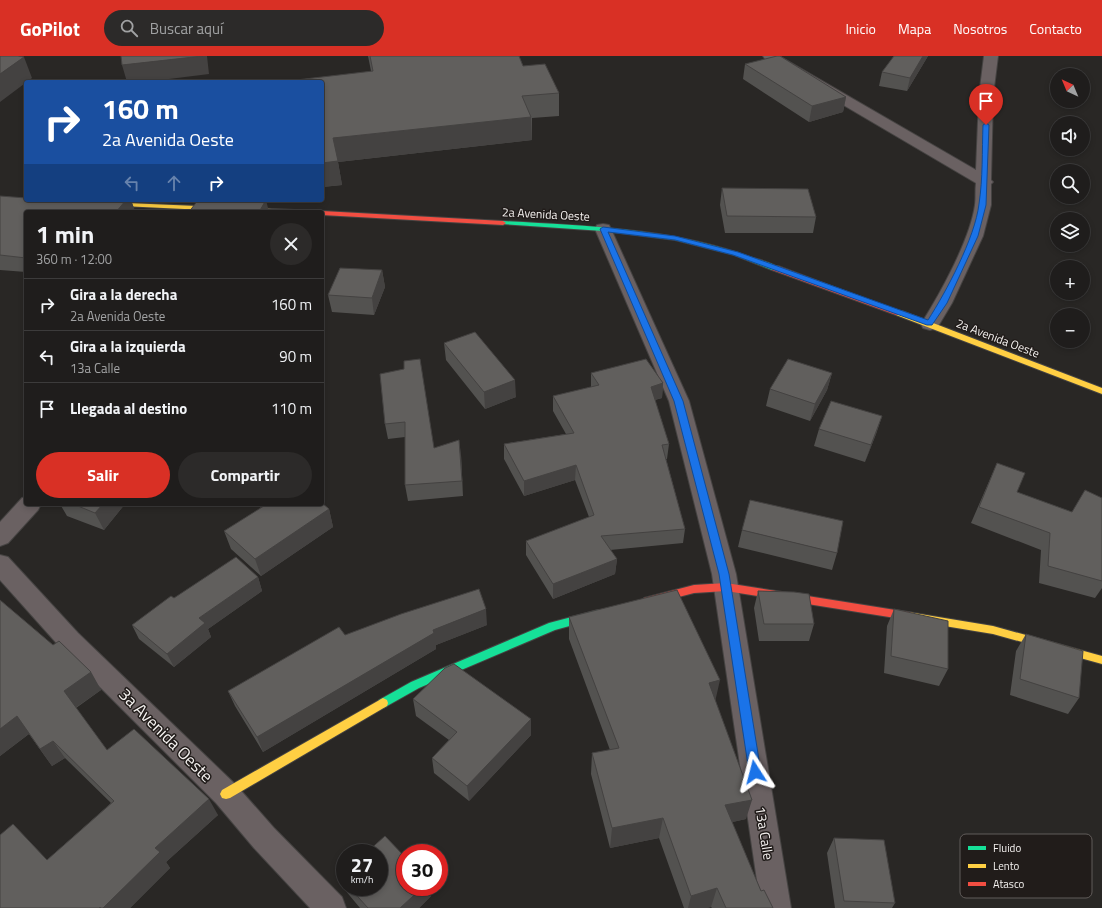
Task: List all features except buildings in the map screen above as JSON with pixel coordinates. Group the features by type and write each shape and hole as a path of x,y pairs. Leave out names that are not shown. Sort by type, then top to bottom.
{"street":[{"path":"770,56 985,182"},
{"path":"930,324 943,303 974,236 983,205 985,182 986,96 991,56"},
{"path":"95,203 244,210"},
{"name":"2a Avenida Oeste","path":"324,214 603,229 675,238 736,254 930,324 1102,391"},
{"name":"13a Calle","path":"603,229 679,401 724,574 776,908"},
{"path":"0,537 28,506"},
{"name":"3a Avenida Oeste","path":"0,564 69,640 226,794 264,838 331,908"},
{"path":"642,602 694,589 726,587 993,630 1102,660"},
{"path":"226,794 415,685 552,626 604,612"}],"traffic: fast":[{"path":"503,223 603,229 675,238 736,254 775,268"},
{"path":"383,703 415,685 553,626 598,614"}],"traffic: slow":[{"path":"103,204 247,210"},
{"path":"899,313 1102,391"},
{"path":"908,616 993,630 1102,660"},
{"path":"226,794 383,703"}],"traffic: jam":[{"path":"324,213 503,223"},
{"path":"775,268 899,313"},
{"path":"648,601 694,589 726,587 908,616"}],"route":[{"path":"755,772 724,574 679,401 603,229 675,238 736,254 930,324 943,303 974,236 983,205 986,125"}]}
